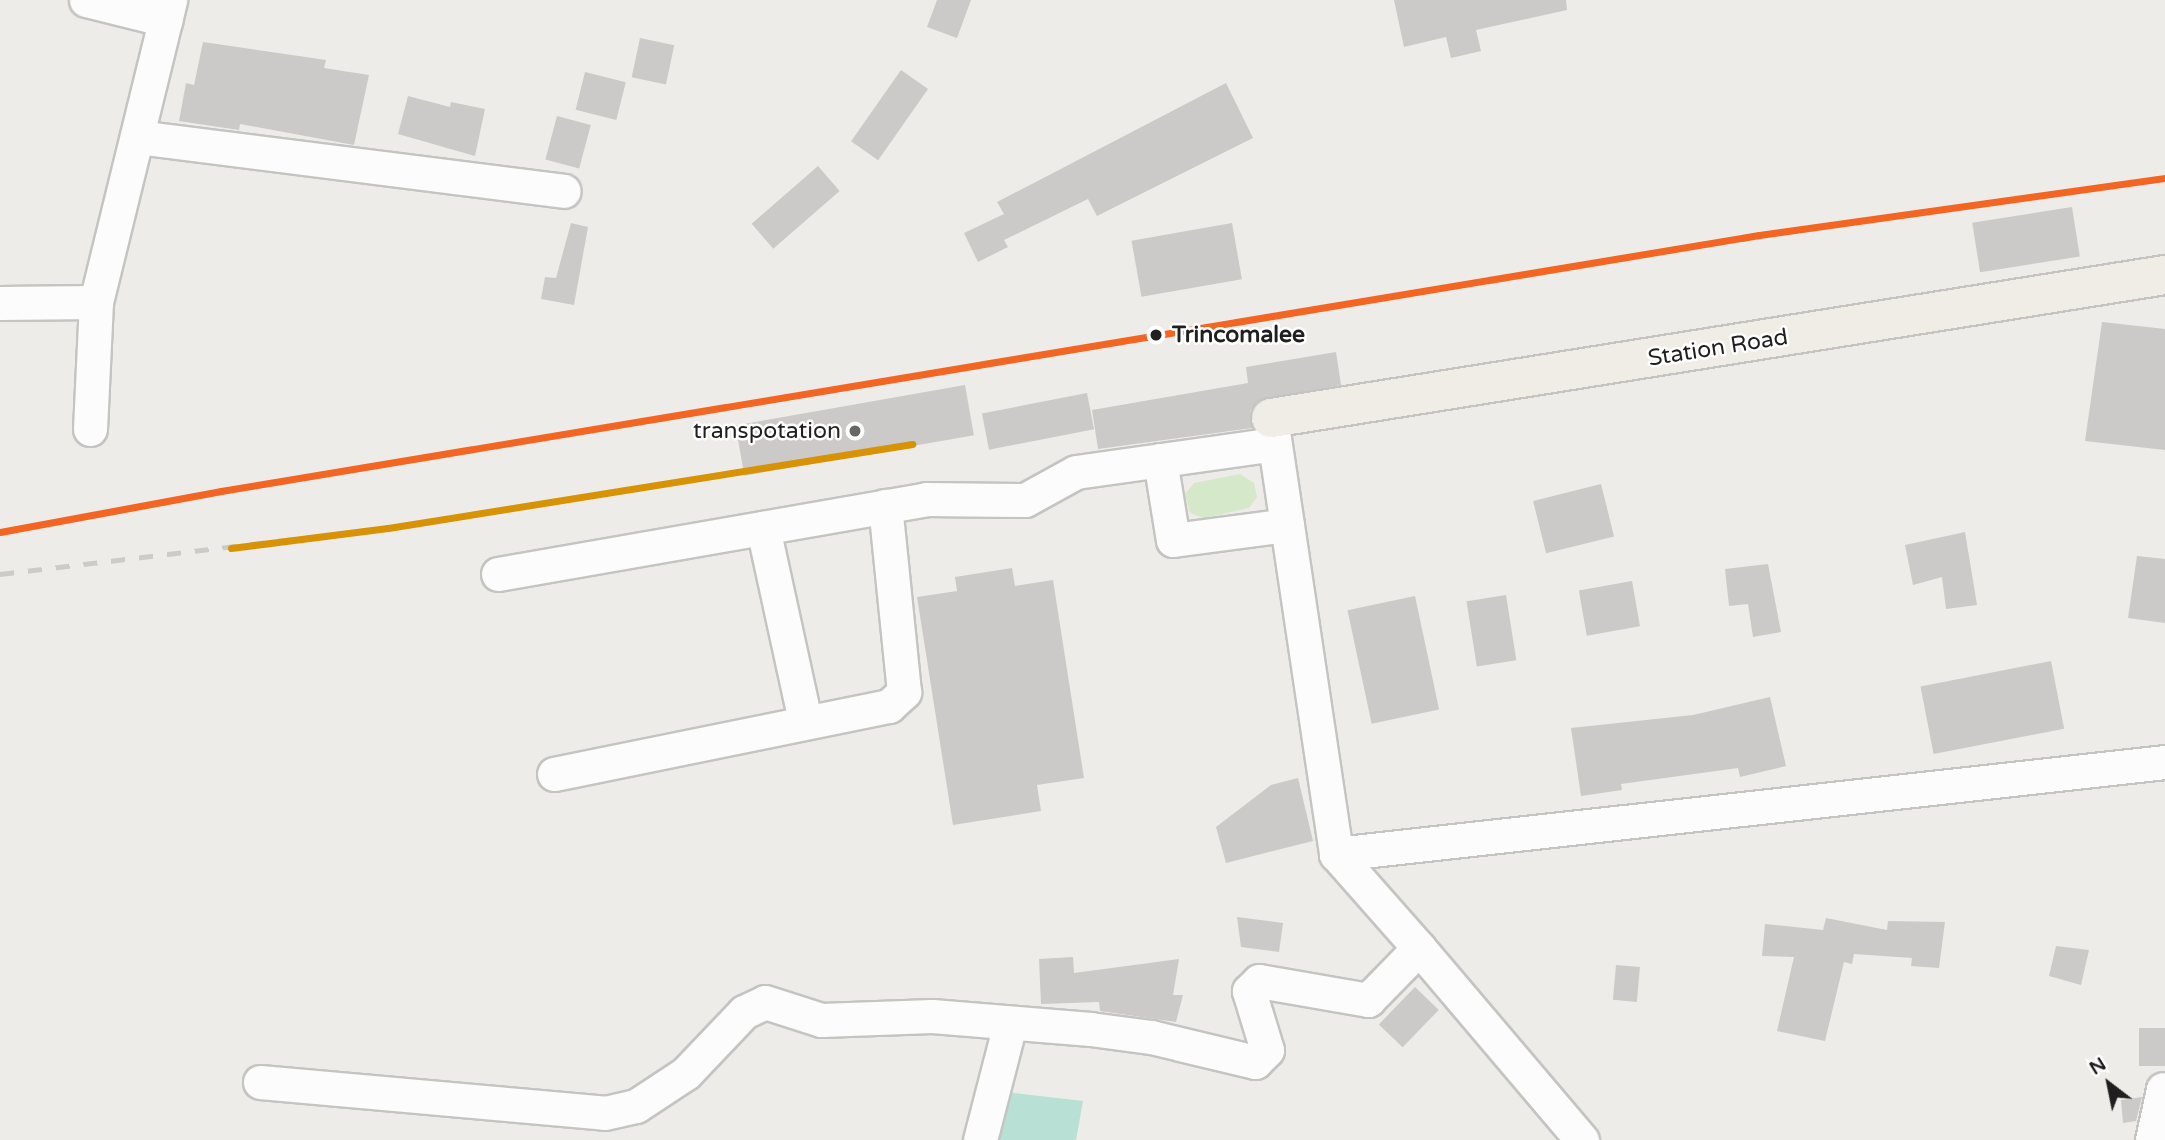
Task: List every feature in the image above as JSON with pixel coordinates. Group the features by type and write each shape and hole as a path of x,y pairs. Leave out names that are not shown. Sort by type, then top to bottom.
{"main road":[{"name":"Station Road","path":"1273,431 2165,275"}],"street":[{"path":"86,0 168,10 96,302 90,429"},
{"path":"137,136 564,191"},
{"path":"0,303 96,302"},
{"path":"498,574 926,499 1025,500 1076,472 1160,460 1273,431 1336,854 1583,1140"},
{"path":"1160,460 1173,540 1287,525"},
{"path":"554,774 805,720 889,706 904,692 885,506"},
{"path":"763,527 805,720"},
{"path":"1336,854 2165,762"},
{"path":"260,1082 605,1113 636,1105 686,1073 744,1012 765,1002 821,1020 932,1016 1151,1037 1255,1062 1267,1049 1249,991 1259,981 1368,1000 1419,948"},
{"path":"980,1140 1010,1024"},
{"path":"2151,1140 2163,1089"}],"green space":[{"path":"1240,474 1254,483 1257,497 1249,508 1204,518 1190,513 1185,494 1194,483"},
{"path":"1005,1092 1083,1101 1076,1140 994,1140"}],"building":[{"path":"937,0 971,0 957,38 927,27"},
{"path":"1394,0 1566,0 1567,10 1476,30 1481,51 1451,58 1446,37 1404,47"},
{"path":"640,38 674,45 666,84 632,77"},
{"path":"203,42 326,60 324,68 369,75 354,145 240,124 239,130 179,121 186,83 194,85"},
{"path":"901,70 928,89 878,160 851,141"},
{"path":"585,72 626,82 616,120 576,110"},
{"path":"1226,83 1253,138 1097,216 1088,199 1004,240 1008,247 978,262 964,233 1004,214 997,202"},
{"path":"408,96 450,107 451,102 485,109 475,156 398,134"},
{"path":"557,116 591,125 579,169 545,159"},
{"path":"818,166 840,191 773,249 752,224"},
{"path":"2072,207 2080,256 1980,272 1972,223"},
{"path":"571,223 588,227 574,305 541,299 545,277 556,278"},
{"path":"1232,223 1242,279 1141,297 1132,241"},
{"path":"2102,322 2165,329 2165,450 2085,441"},
{"path":"1336,352 1341,385 1258,401 1250,411 1252,428 1098,449 1092,410 1248,383 1246,367"},
{"name":"transpotation","path":"965,385 974,435 744,476 736,425"},
{"path":"1087,393 1094,429 989,450 982,413"},
{"path":"1601,484 1614,536 1546,553 1533,501"},
{"path":"1965,532 1977,605 1946,609 1942,577 1913,585 1905,545"},
{"path":"2137,556 2165,559 2165,623 2128,618"},
{"path":"1768,564 1781,632 1753,637 1748,604 1729,606 1725,569"},
{"path":"1012,568 1015,586 1053,580 1084,778 1037,785 1041,811 953,825 917,597 957,591 955,577"},
{"path":"1632,581 1640,626 1587,636 1579,590"},
{"path":"1506,595 1516,660 1477,666 1466,601"},
{"path":"1415,596 1439,709 1372,724 1348,610"},
{"path":"2051,661 2064,729 1934,754 1920,686"},
{"path":"1770,697 1786,766 1740,777 1738,768 1621,784 1622,790 1581,796 1571,728 1693,715"},
{"path":"1298,778 1313,841 1226,863 1216,827 1271,785"},
{"path":"1237,917 1283,923 1279,952 1241,947"},
{"path":"1826,918 1887,930 1888,921 1945,922 1939,968 1911,966 1912,958 1854,954 1852,964 1844,962 1825,1041 1777,1031 1794,957 1762,956 1765,924 1823,930"},
{"path":"2056,946 2089,950 2081,985 2049,976"},
{"path":"1073,957 1074,973 1179,959 1173,995 1183,995 1176,1022 1100,1011 1099,1002 1041,1004 1039,959"},
{"path":"1616,965 1640,967 1637,1002 1613,1000"},
{"path":"1415,987 1439,1010 1403,1047 1379,1024"},
{"path":"2139,1028 2165,1028 2165,1066 2139,1066"},
{"path":"2142,1097 2136,1121 2123,1123 2121,1100"}],"railway":[{"path":"0,532 221,491 1759,235 2165,178"},
{"path":"0,574 388,528 912,444"}],"transit line":[{"path":"0,532 221,491 1759,235 2165,178"},
{"path":"231,548 388,528 912,444"}],"place":[{"name":"Trincomalee","path":"1156,335"},
{"name":"transpotation","path":"855,431"}]}
